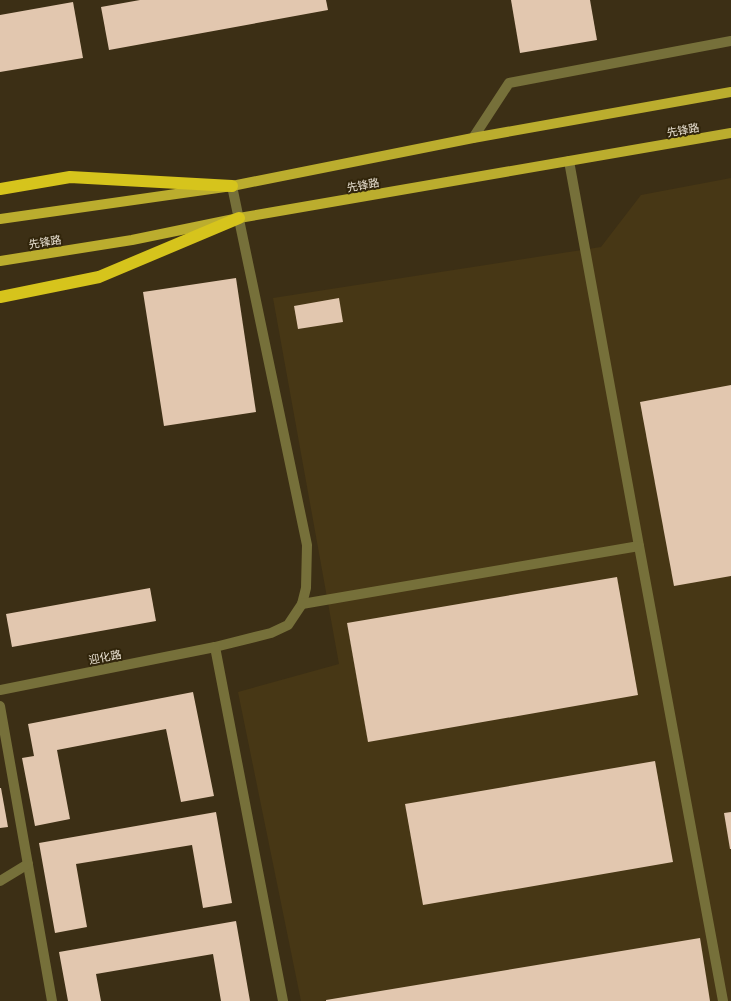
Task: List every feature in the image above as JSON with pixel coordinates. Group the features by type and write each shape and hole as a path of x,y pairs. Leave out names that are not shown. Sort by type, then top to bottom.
{"highway":[{"path":"0,189 70,177 232,186"},
{"path":"0,297 99,277 238,218"}],"main road":[{"path":"0,219 232,186 473,138 731,92"},
{"name":"先锋路","path":"0,261 132,240 238,218 731,133"}],"street":[{"path":"473,138 509,83 731,41"},
{"path":"570,161 638,546 723,1001"},
{"path":"232,186 307,545 306,588 302,604 638,546"},
{"name":"迎化路","path":"0,690 215,647 271,632 288,625 302,604"},
{"path":"215,647 283,1001"},
{"path":"0,706 52,1001"},
{"path":"0,881 28,864"}],"shaded area":[{"path":"731,178 731,1001 301,1001 238,692 339,664 273,298 601,247 641,195"}],"building":[{"path":"140,0 326,0 328,10 109,50 101,7"},
{"path":"511,0 590,0 597,40 520,53"},
{"path":"73,2 83,58 0,72 0,15"},
{"path":"236,278 256,412 164,426 143,292"},
{"path":"339,298 343,322 298,329 294,306"},
{"path":"731,385 731,576 674,586 640,402"},
{"path":"617,577 638,695 368,742 347,623"},
{"path":"150,588 156,621 12,647 6,614"},
{"path":"193,692 214,796 181,802 166,729 57,750 70,819 35,826 22,758 34,756 28,724"},
{"path":"655,761 673,862 423,905 405,804"},
{"path":"0,788 8,827 0,828"},
{"path":"216,812 232,903 203,908 192,845 76,864 87,927 55,933 39,843"},
{"path":"731,812 731,849 730,849 724,813"},
{"path":"236,921 250,1001 221,1001 213,954 96,974 101,1001 68,1001 59,952"},
{"path":"700,938 710,1001 326,1001 326,1000"}]}
